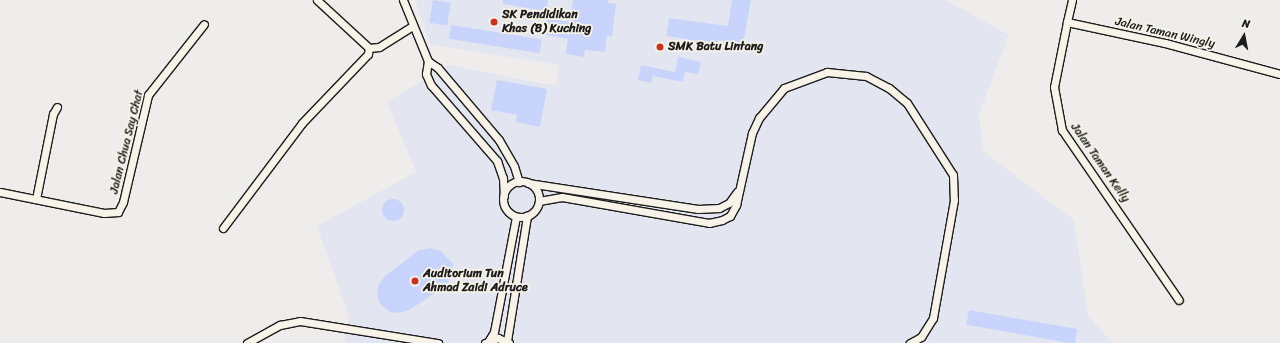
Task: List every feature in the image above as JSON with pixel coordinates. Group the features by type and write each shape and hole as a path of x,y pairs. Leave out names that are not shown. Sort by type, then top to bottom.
{"street":[{"path":"317,0 369,48 378,47 413,26"},
{"path":"402,0 428,61 438,68 499,140 514,166 519,182"},
{"path":"1066,22 1072,0"},
{"name":"Jalan Taman Wingly","path":"1066,22 1165,43 1280,74"},
{"name":"Jalan Taman Kelly","path":"1066,22 1054,87 1062,130 1179,300"},
{"name":"Jalan Chua Say Chat","path":"0,192 104,213 118,212 123,202 148,95 204,24"},
{"path":"223,228 302,123 368,54 369,48"},
{"path":"428,61 426,74 431,85 497,161 503,178 506,208 516,216 527,216 535,211 539,201 535,188 528,183"},
{"path":"539,201 562,197 710,223 730,216 736,206 752,133 759,118 784,88 827,72 844,72 866,76 898,94 933,141 953,175 955,187 948,242 933,318 922,340 910,343"},
{"path":"36,199 53,114 57,107"},
{"path":"504,196 509,186 519,182 698,209 719,208 729,203 740,187"},
{"path":"487,341 494,332 516,216"},
{"path":"487,341 498,338 508,342 527,216"},
{"path":"247,343 286,323 300,321 438,343"}],"shaded area":[{"path":"415,0 946,0 1009,35 979,114 983,151 1074,220 1088,315 1112,343 344,343 349,316 317,226 416,172 387,102 448,65 556,86 559,65 430,44"}],"building":[{"path":"433,0 451,3 447,26 429,23"},
{"path":"503,0 548,0 546,11 503,4"},
{"path":"573,0 608,0 608,3 616,4 612,36 607,35 605,52 585,50 584,57 566,54 568,39 545,35 548,17 570,22"},
{"path":"732,0 751,0 743,44 718,40 718,44 666,36 669,18 728,26"},
{"path":"451,25 542,39 540,53 449,39"},
{"path":"678,57 701,62 698,74 685,72 683,82 653,76 651,83 638,80 641,65 675,72"},
{"path":"497,80 547,89 540,127 516,122 517,115 491,110"},
{"path":"393,199 401,202 404,210 401,218 393,221 385,218 382,210 385,202"},
{"name":"Auditorium Tun Ahmad Zaidi Adruce","path":"431,248 441,251 453,264 452,276 445,286 411,309 400,313 390,312 381,305 377,296 378,286 385,276 419,250"},
{"path":"969,310 1077,329 1075,343 1070,343 966,325"}],"place":[{"name":"SK Pendidikan Khas (B) Kuching","path":"494,22"},
{"name":"SMK Batu Lintang","path":"660,47"},
{"name":"Auditorium Tun Ahmad Zaidi Adruce","path":"415,281"}]}
